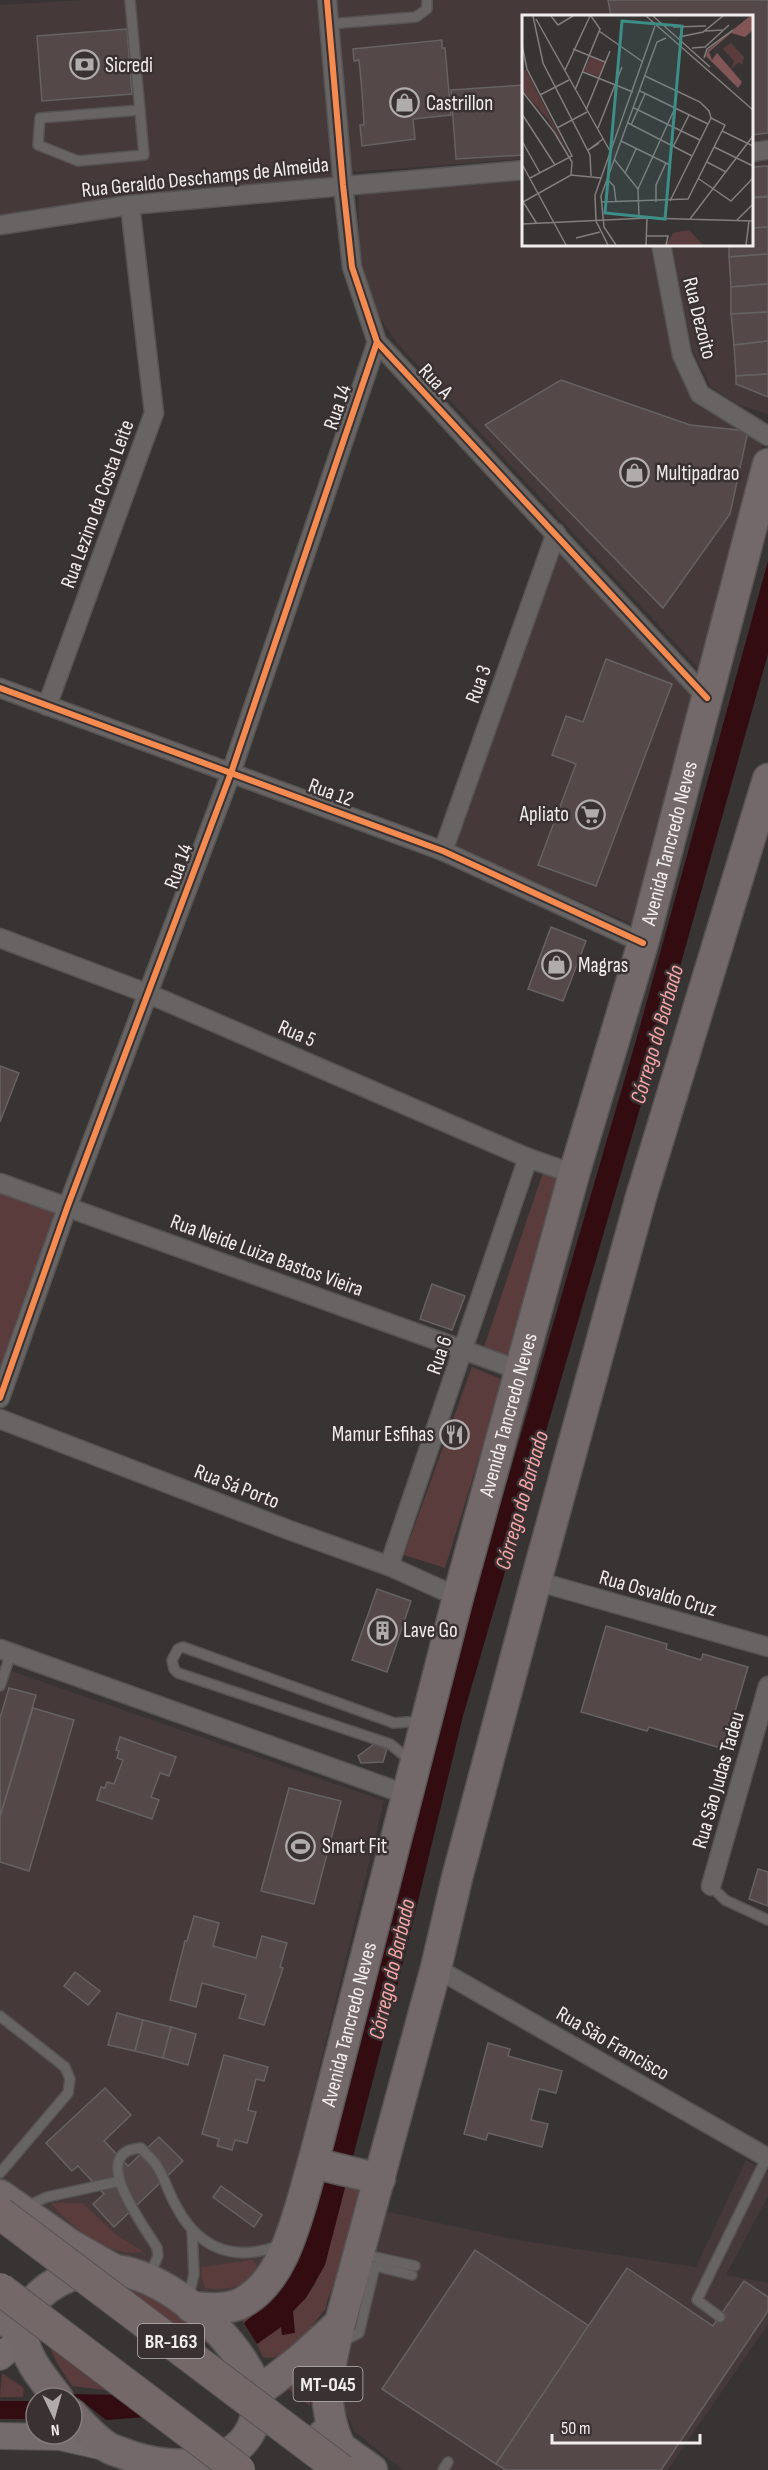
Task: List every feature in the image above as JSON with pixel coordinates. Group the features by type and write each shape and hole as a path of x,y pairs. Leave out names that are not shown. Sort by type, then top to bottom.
{"highway":[{"name":"BR-163","path":"7,2206 340,2458"},
{"name":"BR-163","path":"0,2289 239,2470"}],"main road":[{"name":"Avenida Tancredo Neves","path":"189,2306 222,2308 236,2305 253,2297 271,2275 289,2242 319,2164 458,1597 574,1174 643,943 768,464"},
{"name":"MT-045","path":"340,2458 327,2410 328,2374 360,2254 374,2177 436,1968 457,1878 641,1197 767,788"},
{"path":"319,2164 374,2177"},
{"path":"7,2206 115,2270"},
{"name":"Avenida Tancredo Neves","path":"16,2328 33,2304 56,2283 83,2271 115,2270 147,2280 189,2306 214,2326 252,2382"},
{"path":"0,2357 16,2328"},
{"path":"16,2328 33,2362 51,2386"},
{"name":"MT-045","path":"252,2382 302,2358 338,2334"},
{"path":"252,2382 340,2458 372,2470"},
{"path":"0,2436 60,2437 109,2448 145,2461 190,2469 224,2460 245,2441 257,2414 252,2382"},
{"path":"84,2424 109,2448"}],"street":[{"name":"Rua A","path":"327,0 352,267 377,342 556,532 707,698"},
{"path":"753,152 768,150"},
{"name":"Rua Geraldo Deschamps de Almeida","path":"0,225 130,205 522,170"},
{"name":"Rua Lezino da Costa Leite","path":"47,706 154,413 130,205"},
{"name":"Rua Dezoito","path":"661,246 682,355 700,394 768,436"},
{"name":"Rua 14","path":"0,1398 67,1208 231,773 377,342"},
{"name":"Rua 3","path":"443,850 556,532"},
{"name":"Rua 12","path":"0,688 443,850 643,943"},
{"name":"Rua 5","path":"0,938 149,994 528,1158 574,1174"},
{"name":"Rua 6","path":"389,1566 465,1350 528,1158"},
{"name":"Rua Neide Luiza Bastos Vieira","path":"0,1183 519,1370"},
{"name":"Rua Sá Porto","path":"0,1419 389,1566 458,1597"},
{"name":"Rua Osvaldo Cruz","path":"536,1581 768,1647"},
{"path":"5,1651 408,1795"},
{"name":"Rua São Judas Tadeu","path":"711,1886 768,1686"},
{"name":"Rua São Francisco","path":"436,1968 768,2158"}],"lane":[{"path":"130,0 140,110 144,155 78,161 38,145 40,118 140,110"},
{"path":"329,24 416,17 427,9 427,0"},
{"path":"415,1765 390,1744 178,1672 174,1669 172,1660 178,1649 183,1647 394,1723 427,1720"},
{"path":"0,1686 5,1651"},
{"path":"711,1886 725,1900 768,1920"},
{"path":"0,2016 65,2067 70,2079 68,2093 0,2173"},
{"path":"147,2280 158,2256 157,2248 125,2198 120,2181 118,2163 124,2154 132,2149 141,2148 156,2165 192,2231 208,2244 226,2251 250,2253 289,2242"},
{"path":"720,2317 697,2300 768,2158"},
{"path":"7,2206 120,2181"},
{"path":"189,2306 194,2274 192,2231"},
{"path":"338,2334 359,2333 375,2266 414,2271 360,2254"}],"shaded area":[{"path":"85,0 316,0 333,178 0,217 0,5"},
{"path":"337,0 768,0 768,140 753,141 753,15 522,15 522,159 351,172"},
{"path":"768,161 768,414 737,404 711,387 692,349 672,246 753,246 753,162"},
{"path":"522,181 522,246 655,246 679,374 695,404 763,443 704,674 397,343 374,309 359,250 359,192"},
{"path":"560,548 697,698 637,926 453,847"},
{"path":"543,1172 564,1181 516,1363 483,1350"},
{"path":"0,1189 63,1212 0,1380"},
{"path":"472,1367 503,1380 445,1568 404,1555"},
{"path":"0,1667 384,1801 305,2127 280,2246 237,2292 203,2291 98,2249 0,2180"},
{"path":"746,2160 768,2172 768,2196 726,2275 768,2283 768,2324 668,2470 403,2470 355,2432 345,2411 341,2395 380,2210 517,2240 696,2267"},
{"path":"311,2179 356,2188 360,2191 362,2198 347,2254 326,2308 314,2324 298,2342 280,2355 272,2358 263,2357 257,2344 281,2327 315,2285 342,2200 299,2254 285,2282 265,2305 244,2323 238,2313"},
{"path":"51,2203 83,2203 116,2235 143,2251 118,2251 105,2246 80,2231"},
{"path":"252,2260 257,2265 254,2273 243,2283 228,2288 205,2288 201,2276 202,2267"},
{"path":"117,2282 167,2305 208,2341 199,2347"},
{"path":"49,2345 113,2391 72,2386 57,2363"},
{"path":"317,2357 310,2386 310,2406 283,2385"},
{"path":"2,2373 24,2388 23,2397 0,2397"}],"water":[{"name":"Córrego do Barbado","path":"768,561 768,654 643,1098 463,1716 398,1983 325,2265 306,2298 293,2311 295,2333 282,2335 281,2327 257,2344 244,2323 276,2292 299,2254 481,1571 637,1037"},
{"path":"84,2394 118,2395 147,2417 106,2420 84,2403"},
{"path":"0,2401 24,2401 24,2419 0,2419"}],"building":[{"path":"608,0 768,0 768,133 753,135 753,15 611,15"},
{"name":"Sicredi","path":"127,29 132,94 42,101 37,36"},
{"name":"Castrillon","path":"442,40 442,48 445,48 451,115 413,119 415,139 362,146 360,125 364,125 362,91 359,60 354,61 353,49"},
{"path":"522,85 522,155 456,159 451,90"},
{"path":"768,166 768,196 753,197 753,167"},
{"path":"768,197 768,227 753,228 753,198"},
{"path":"768,227 768,254 729,257 729,246 753,246 753,228"},
{"path":"768,254 768,284 731,287 729,257"},
{"path":"768,284 768,312 731,314 731,287"},
{"path":"768,312 768,341 734,345 731,314"},
{"path":"768,341 768,374 736,376 734,345"},
{"path":"768,374 768,397 736,384 736,376"},
{"name":"Multipadrao","path":"561,380 690,425 748,431 730,514 663,608 485,425"},
{"name":"Apliato","path":"606,659 672,684 596,886 538,865 576,764 552,755 566,716 583,722"},
{"name":"Magras","path":"551,927 586,941 563,1001 528,989"},
{"path":"0,1066 19,1073 0,1122"},
{"path":"432,1284 465,1296 452,1330 420,1319"},
{"name":"Lave Go","path":"377,1589 411,1601 387,1672 352,1660"},
{"path":"606,1626 667,1644 666,1649 701,1660 703,1654 748,1667 724,1749 649,1727 647,1731 581,1712"},
{"path":"9,1688 36,1695 0,1817 0,1718"},
{"path":"33,1708 74,1720 29,1871 0,1862 0,1817"},
{"path":"120,1737 176,1757 169,1776 160,1773 151,1797 159,1800 152,1819 97,1800 101,1787 105,1788 107,1782 114,1784 123,1760 117,1758 119,1751 116,1750"},
{"path":"374,1744 387,1749 383,1762 361,1763 358,1756"},
{"name":"Smart Fit","path":"289,1788 341,1801 314,1904 261,1891"},
{"path":"758,1869 768,1872 768,1906 749,1899"},
{"path":"194,1916 219,1923 213,1946 256,1958 262,1936 287,1943 280,1967 283,1968 264,2025 239,2018 246,1995 202,1983 196,2007 170,2000"},
{"path":"75,1972 100,1991 88,2005 64,1986"},
{"path":"117,2013 143,2020 135,2051 108,2045"},
{"path":"143,2020 171,2027 163,2058 135,2051"},
{"path":"171,2027 196,2034 188,2065 163,2058"},
{"path":"488,2043 510,2049 508,2056 562,2071 556,2093 539,2089 531,2120 548,2124 542,2147 488,2133 486,2140 464,2134"},
{"path":"224,2055 268,2067 264,2081 256,2079 248,2110 256,2112 247,2143 235,2140 232,2150 217,2146 219,2139 202,2134"},
{"path":"105,2088 131,2115 104,2141 128,2166 159,2137 183,2161 114,2227 93,2204 104,2194 78,2166 72,2171 46,2143"},
{"path":"221,2186 262,2215 254,2227 213,2197"},
{"path":"475,2250 589,2326 496,2464 382,2389"},
{"path":"627,2268 713,2326 744,2281 768,2297 768,2311 661,2470 506,2470 496,2464"}],"cycle path":[{"path":"327,0 352,267 377,342 707,698"},
{"path":"0,1398 67,1208 231,773 377,342"},
{"path":"0,688 443,851 643,943"}],"place":[{"name":"Sicredi","path":"84,65"},
{"name":"Castrillon","path":"405,103"},
{"name":"Multipadrao","path":"635,473"},
{"name":"Apliato","path":"590,814"},
{"name":"Magras","path":"557,965"},
{"name":"Mamur Esfihas","path":"455,1434"},
{"name":"Lave Go","path":"382,1630"},
{"name":"Smart Fit","path":"301,1846"}]}
